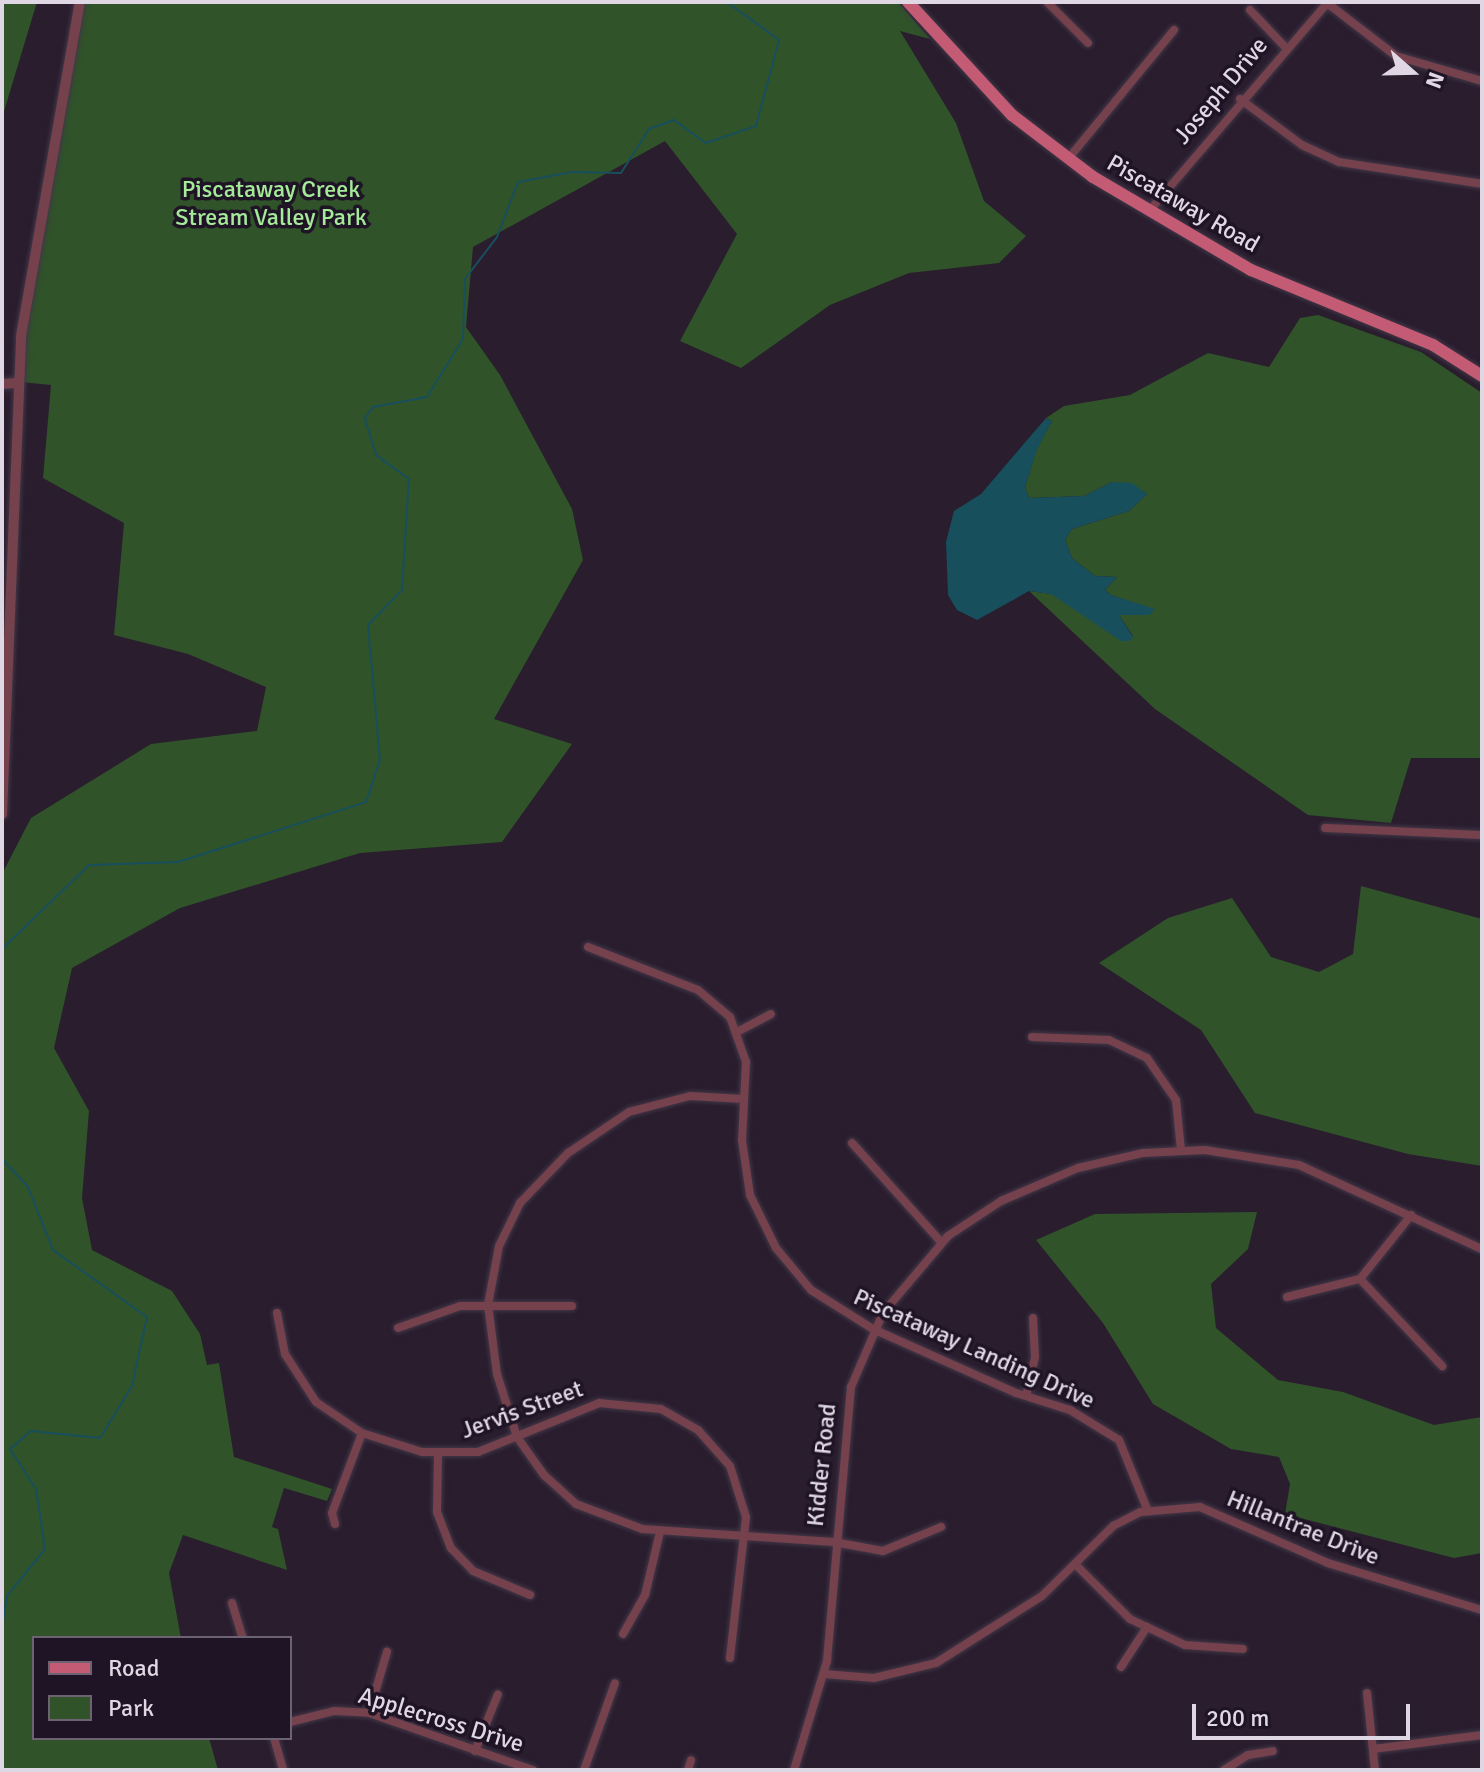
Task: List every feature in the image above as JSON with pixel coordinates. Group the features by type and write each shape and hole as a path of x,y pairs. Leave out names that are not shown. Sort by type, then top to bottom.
{"main road":[{"name":"Piscataway Road","path":"908,2 974,78 1068,159 1251,270 1433,345 1482,376"}],"street":[{"path":"2,814 18,383 28,281 80,2"},
{"path":"1047,2 1088,43"},
{"path":"1327,3 1396,56 1482,81"},
{"name":"Joseph Drive","path":"1150,210 1284,46 1327,3"},
{"path":"1250,10 1284,46"},
{"path":"1068,159 1174,30"},
{"path":"1240,99 1302,145 1339,162 1482,184"},
{"path":"2,384 18,383"},
{"path":"1325,828 1482,835"},
{"path":"588,947 698,990 739,1031 771,1014"},
{"name":"Piscataway Landing Drive","path":"739,1031 747,1180 764,1229 811,1290 873,1329 1016,1393 1027,1392 1119,1440 1148,1511"},
{"path":"1032,1037 1109,1040 1147,1058 1176,1100 1181,1150"},
{"path":"744,1099 690,1096 649,1104 616,1118 568,1153 537,1181 511,1219 488,1305 497,1374 517,1437 544,1475 576,1504 615,1522 660,1532 834,1542 883,1551 941,1527"},
{"path":"852,1143 941,1242"},
{"name":"Kidder Road","path":"794,1770 824,1674 845,1413 873,1329 941,1242 1045,1180 1110,1159 1181,1150 1299,1165 1482,1249"},
{"path":"1287,1297 1360,1279 1411,1215"},
{"path":"1360,1279 1442,1366"},
{"path":"398,1328 431,1313 488,1305 572,1306"},
{"name":"Jervis Street","path":"277,1313 285,1354 300,1382 329,1413 362,1433 438,1455 478,1452 599,1403 636,1403 672,1414 723,1454 743,1502 747,1538 730,1658"},
{"path":"1027,1392 1035,1357 1033,1318"},
{"path":"335,1524 332,1513 362,1433"},
{"path":"438,1455 437,1512 451,1548 473,1571 530,1595"},
{"name":"Hillantrae Drive","path":"824,1674 874,1678 936,1663 1042,1596 1113,1526 1148,1511 1200,1507 1328,1563 1482,1610"},
{"path":"623,1634 645,1595 660,1532"},
{"path":"1075,1564 1130,1619 1185,1645 1243,1649"},
{"path":"232,1603 242,1636"},
{"path":"1121,1667 1147,1627"},
{"path":"369,1713 387,1652"},
{"path":"584,1770 615,1683"},
{"path":"1367,1693 1375,1770"},
{"path":"475,1751 498,1694"},
{"name":"Applecross Drive","path":"292,1722 334,1711 369,1713 533,1770"},
{"path":"1373,1749 1482,1735"},
{"path":"275,1740 283,1770"},
{"path":"1224,1770 1248,1755 1273,1751"}],"green space":[{"path":"2,2 37,2 2,118"},
{"name":"Piscataway Creek Stream Valley Park","path":"82,2 898,2 930,39 900,31 956,123 984,201 1026,236 999,263 909,273 830,305 741,368 680,341 737,234 665,141 473,247 466,327 500,375 572,509 583,560 494,719 572,744 502,842 360,853 180,908 72,968 54,1048 89,1111 82,1198 92,1250 172,1291 200,1334 207,1365 219,1363 234,1457 332,1489 327,1501 284,1488 272,1527 278,1529 287,1570 183,1535 169,1573 181,1636 32,1636 32,1740 210,1740 218,1770 2,1770 2,874 31,818 151,744 257,731 266,687 188,654 114,635 124,523 43,478 51,385 20,382 22,348"},
{"path":"1318,315 1421,352 1482,393 1482,758 1411,758 1391,823 1308,815 1155,709 1029,591 1052,594 1133,636 1119,615 1155,610 1111,595 1105,590 1117,577 1095,576 1072,558 1065,540 1072,529 1129,511 1147,494 1112,482 1084,496 1029,498 1025,487 1037,448 1052,421 1046,418 1064,406 1130,395 1208,353 1269,367 1300,318"},
{"path":"1361,886 1482,919 1482,1166 1408,1154 1255,1113 1201,1030 1099,963 1168,918 1232,898 1271,957 1319,972 1353,954"},
{"path":"1257,1212 1248,1249 1211,1284 1216,1328 1278,1380 1343,1392 1434,1425 1482,1417 1482,1553 1454,1558 1285,1514 1290,1484 1279,1457 1231,1449 1153,1404 1103,1323 1036,1240 1095,1214"}],"water":[{"path":"1046,418 1052,421 1037,449 1025,487 1029,498 1084,496 1112,482 1132,483 1147,494 1129,511 1072,529 1065,540 1072,558 1095,576 1117,577 1105,590 1111,595 1155,609 1149,615 1119,615 1133,637 1130,641 1121,641 1051,594 1029,591 977,620 957,610 948,595 946,542 954,511 981,494"}],"waterway":[{"path":"2,949 89,865 178,862 366,802 380,760 368,625 402,590 409,479 376,455 365,418 373,407 427,397 463,339 465,279 497,237 518,182 572,172 621,173 649,129 674,120 706,143 756,126 779,40 728,3 692,2"},
{"path":"2,1159 28,1187 53,1250 147,1317 132,1386 100,1438 31,1431 10,1449 36,1489 45,1549 7,1596 2,1626"}]}
